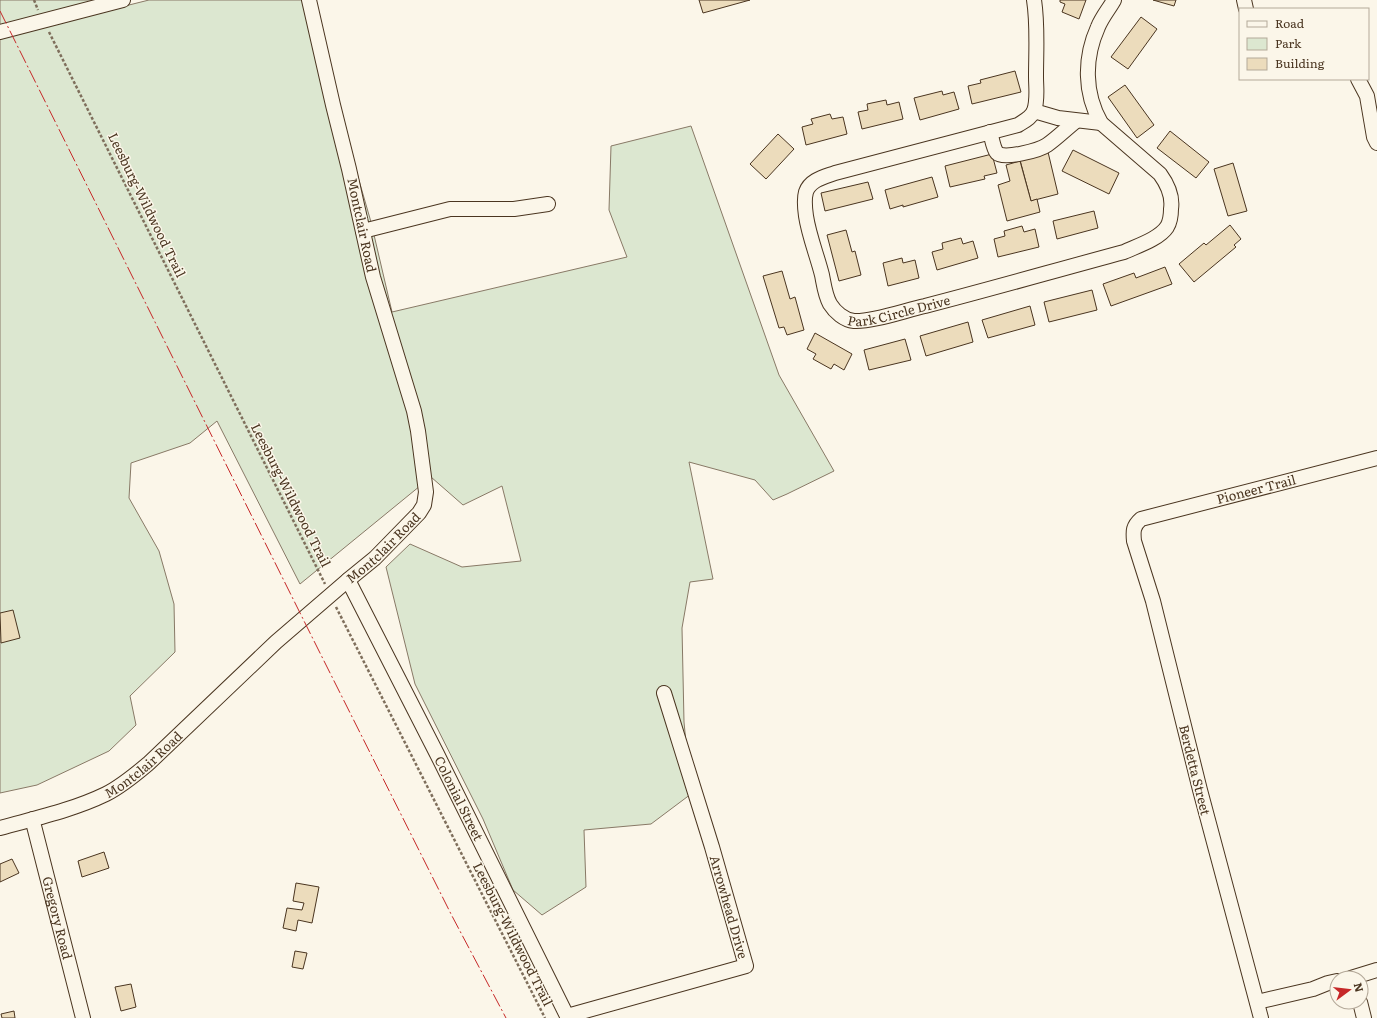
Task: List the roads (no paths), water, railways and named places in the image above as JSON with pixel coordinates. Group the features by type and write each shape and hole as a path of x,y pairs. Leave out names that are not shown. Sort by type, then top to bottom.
{"street":[{"path":"0,32 123,0"},
{"name":"Montclair Road","path":"0,828 82,804 107,793 124,783 149,763 276,642 375,558 419,513 424,505 426,492 414,411 373,277 309,0"},
{"path":"1034,0 1036,16 1037,96 1034,111 1058,118 1101,123"},
{"name":"Park Circle Drive","path":"1034,111 1028,118 1018,125 835,173 818,178 810,185 805,196 806,217 822,275 825,292 830,304 838,313 847,319 854,321 869,320 965,295 1124,252 1145,243 1160,234 1167,227 1171,217 1172,204 1167,183 1160,174 1101,123 1096,114 1090,96 1087,80 1088,62 1092,44 1098,25 1114,0"},
{"path":"1359,80 1367,96 1374,137 1377,143"},
{"path":"990,132 997,153 1000,155 1014,155 1046,146 1076,121"},
{"path":"363,231 450,209 514,209 548,204"},
{"name":"Pioneer Trail","path":"1136,523 1141,519 1377,458"},
{"name":"Berdetta Street","path":"1136,523 1133,532 1134,541 1153,601 1202,797 1261,1018"},
{"name":"Colonial Street","path":"348,580 437,754 567,1017"},
{"name":"Arrowhead Drive","path":"567,1017 746,966 712,847 664,693"},
{"name":"Gregory Road","path":"33,818 83,1018"},
{"path":"1256,1002 1295,994 1329,983"}]}
